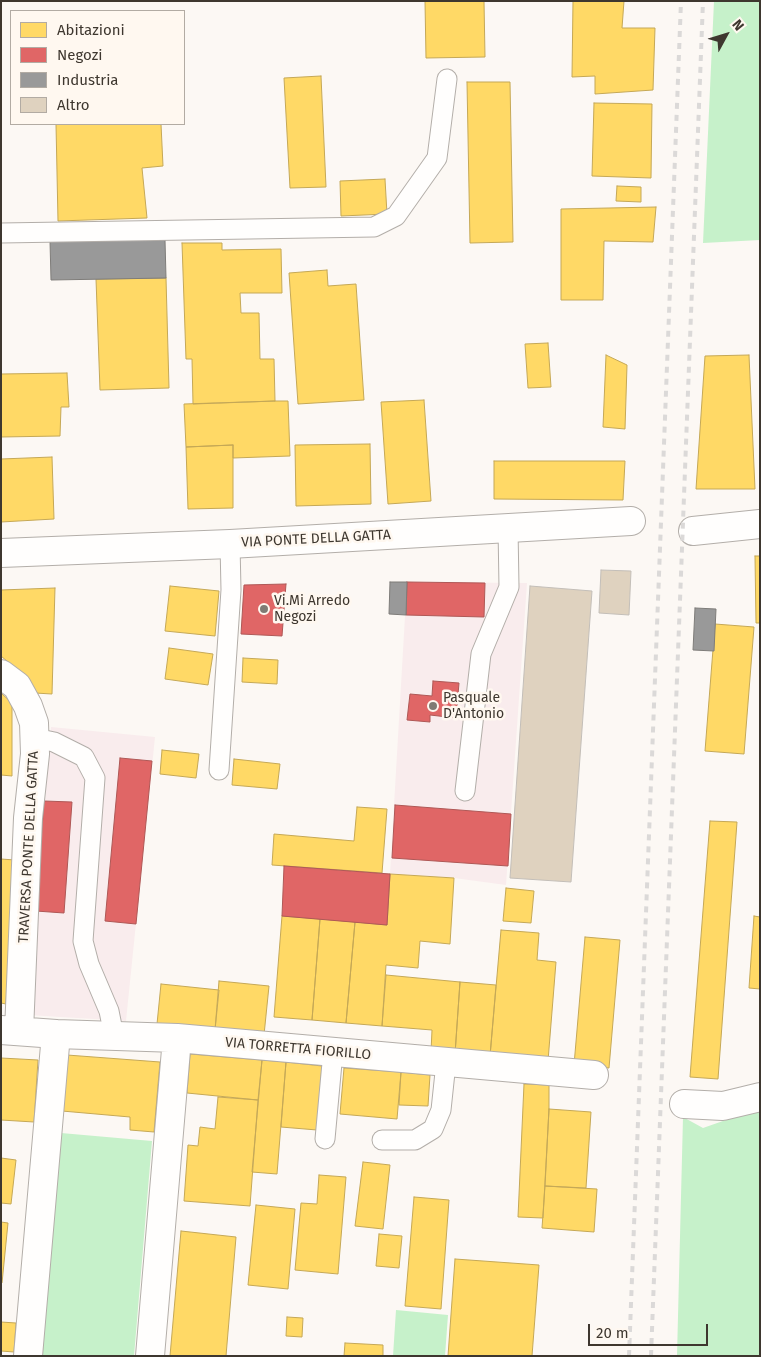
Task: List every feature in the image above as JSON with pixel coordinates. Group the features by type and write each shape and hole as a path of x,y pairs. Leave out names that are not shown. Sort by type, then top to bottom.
{"street":[{"name":"VIA PONTE DELLA GATTA","path":"1,553 230,544 631,521"},
{"path":"693,531 760,524"},
{"name":"TRAVERSA PONTE DELLA GATTA","path":"1,674 16,686 28,706 34,723 35,738 10,1030"},
{"name":"VIA TORRETTA FIORILLO","path":"10,1030 56,1034 177,1038 594,1075"},
{"path":"28,1356 56,1034"},
{"path":"150,1356 177,1038"},
{"path":"684,1104 723,1106 760,1097"}],"lane":[{"path":"1,233 374,228 396,216 437,158 447,79"},
{"path":"465,791 481,654 509,587 508,528"},
{"path":"219,770 231,590 230,544"},
{"path":"35,738 54,742 84,757 96,778 83,941 89,964 109,1011 114,1036"},
{"path":"325,1139 333,1052"},
{"path":"382,1140 415,1140 433,1129 441,1110 446,1062"}],"shaded area":[{"path":"407,582 527,583 506,885 454,878 390,874"},
{"path":"51,727 155,737 126,1021 28,1015"}],"green space":[{"path":"714,1 760,1 760,240 703,243"},
{"path":"760,1108 760,1356 677,1356 683,1117 703,1128"},
{"path":"61,1133 152,1141 134,1356 42,1356"},
{"path":"396,1310 448,1315 445,1356 393,1356"}],"building: Abitazioni":[{"path":"425,1 484,1 485,57 426,58"},
{"path":"573,1 624,1 622,28 655,28 653,90 595,94 595,76 572,77"},
{"path":"321,76 326,187 290,188 284,78"},
{"path":"467,82 510,82 513,242 470,243"},
{"path":"594,103 652,104 651,178 592,176"},
{"path":"56,125 161,125 163,166 142,168 147,218 58,221"},
{"path":"385,179 387,214 341,216 340,181"},
{"path":"617,186 641,187 641,202 616,201"},
{"path":"656,207 653,242 604,241 603,300 561,300 561,209"},
{"path":"182,243 222,243 222,250 281,249 282,293 240,293 241,313 259,313 260,359 274,359 275,401 193,404 192,359 186,359"},
{"path":"327,270 328,286 356,284 364,400 298,404 289,273"},
{"path":"166,278 169,388 100,390 96,279"},
{"path":"548,343 551,387 528,388 525,344"},
{"path":"606,355 627,365 625,429 603,427"},
{"path":"749,355 755,489 696,489 705,356"},
{"path":"67,373 69,407 61,407 60,436 1,437 1,374"},
{"path":"424,400 431,501 388,504 381,402"},
{"path":"288,401 290,456 233,458 233,445 186,447 184,404"},
{"path":"370,444 371,504 296,506 295,445"},
{"path":"233,445 233,508 188,509 186,447"},
{"path":"52,457 54,519 1,522 1,459"},
{"path":"494,461 625,461 623,500 494,499"},
{"path":"755,556 760,556 760,623 756,623"},
{"path":"170,586 219,591 215,636 165,631"},
{"path":"55,588 52,694 35,693 29,680 1,656 1,590"},
{"path":"715,624 754,627 744,754 705,751"},
{"path":"169,648 213,654 208,685 165,679"},
{"path":"243,658 278,660 277,684 242,682"},
{"path":"1,693 12,703 12,776 1,775"},
{"path":"162,750 199,754 196,778 160,774"},
{"path":"234,759 280,764 277,789 232,785"},
{"path":"357,807 387,809 382,873 272,865 274,834 354,841"},
{"path":"710,821 737,822 718,1079 690,1077"},
{"path":"1,859 15,860 6,1004 1,1003"},
{"path":"390,874 454,878 450,944 420,941 418,968 386,965 382,1026 346,1023 355,922 387,925"},
{"path":"506,888 534,891 531,923 503,921"},
{"path":"282,916 320,919 312,1020 274,1017"},
{"path":"754,916 760,917 760,989 749,988"},
{"path":"320,919 355,922 346,1023 312,1020"},
{"path":"501,930 539,933 537,960 556,962 548,1061 490,1056"},
{"path":"585,937 620,940 609,1068 574,1065"},
{"path":"386,975 460,982 455,1054 431,1052 432,1030 382,1026"},
{"path":"219,981 269,986 264,1035 215,1030"},
{"path":"460,982 496,985 490,1056 455,1054"},
{"path":"161,984 219,990 215,1030 157,1024"},
{"path":"190,1054 262,1060 258,1100 187,1093"},
{"path":"67,1055 160,1062 154,1132 130,1130 130,1117 62,1111"},
{"path":"1,1058 38,1060 34,1122 1,1120"},
{"path":"262,1060 286,1062 277,1174 252,1172"},
{"path":"286,1062 322,1066 317,1130 281,1127"},
{"path":"344,1068 401,1072 397,1119 340,1114"},
{"path":"401,1072 430,1075 428,1106 399,1105"},
{"path":"524,1084 549,1085 543,1218 518,1217"},
{"path":"218,1097 258,1100 250,1206 184,1201 188,1145 198,1146 200,1127 215,1129"},
{"path":"549,1109 591,1112 586,1188 545,1186"},
{"path":"1,1158 16,1160 11,1204 1,1203"},
{"path":"363,1162 390,1165 383,1229 355,1226"},
{"path":"319,1175 346,1177 338,1274 295,1270 301,1203 317,1204"},
{"path":"545,1186 597,1189 594,1232 542,1228"},
{"path":"414,1197 449,1200 441,1309 405,1306"},
{"path":"256,1205 295,1209 288,1289 248,1285"},
{"path":"1,1222 8,1223 2,1283 1,1283"},
{"path":"181,1231 236,1237 226,1356 170,1356"},
{"path":"379,1234 402,1236 399,1268 376,1266"},
{"path":"455,1259 539,1265 532,1356 448,1356"},
{"path":"287,1317 303,1318 302,1337 286,1336"},
{"path":"1,1322 16,1323 14,1352 1,1351"},
{"path":"345,1343 383,1345 383,1356 344,1356"}],"building: Negozi":[{"path":"407,582 485,583 484,617 406,615"},
{"name":"Vi.Mi Arredo Negozi","path":"286,584 282,636 241,634 244,585"},
{"name":"Pasquale D'Antonio","path":"433,681 459,683 456,718 430,715 430,722 407,720 410,694 432,696"},
{"path":"120,758 152,761 136,924 105,921"},
{"path":"44,801 72,802 64,913 36,911"},
{"path":"395,805 511,814 508,866 392,858"},
{"path":"284,866 390,874 387,925 282,916"}],"building: Industria":[{"path":"165,240 166,278 51,280 50,241"},
{"path":"390,582 407,582 406,615 389,614"},
{"path":"695,608 716,609 714,651 693,650"}],"building: Altro":[{"path":"601,570 631,571 629,615 599,613"},
{"path":"530,586 592,591 571,882 510,878"}],"railway":[{"path":"629,1356 681,1"},
{"path":"651,1356 703,1"}],"place":[{"name":"Vi.Mi Arredo Negozi","path":"264,609"},
{"name":"Pasquale D'Antonio","path":"433,706"}]}
